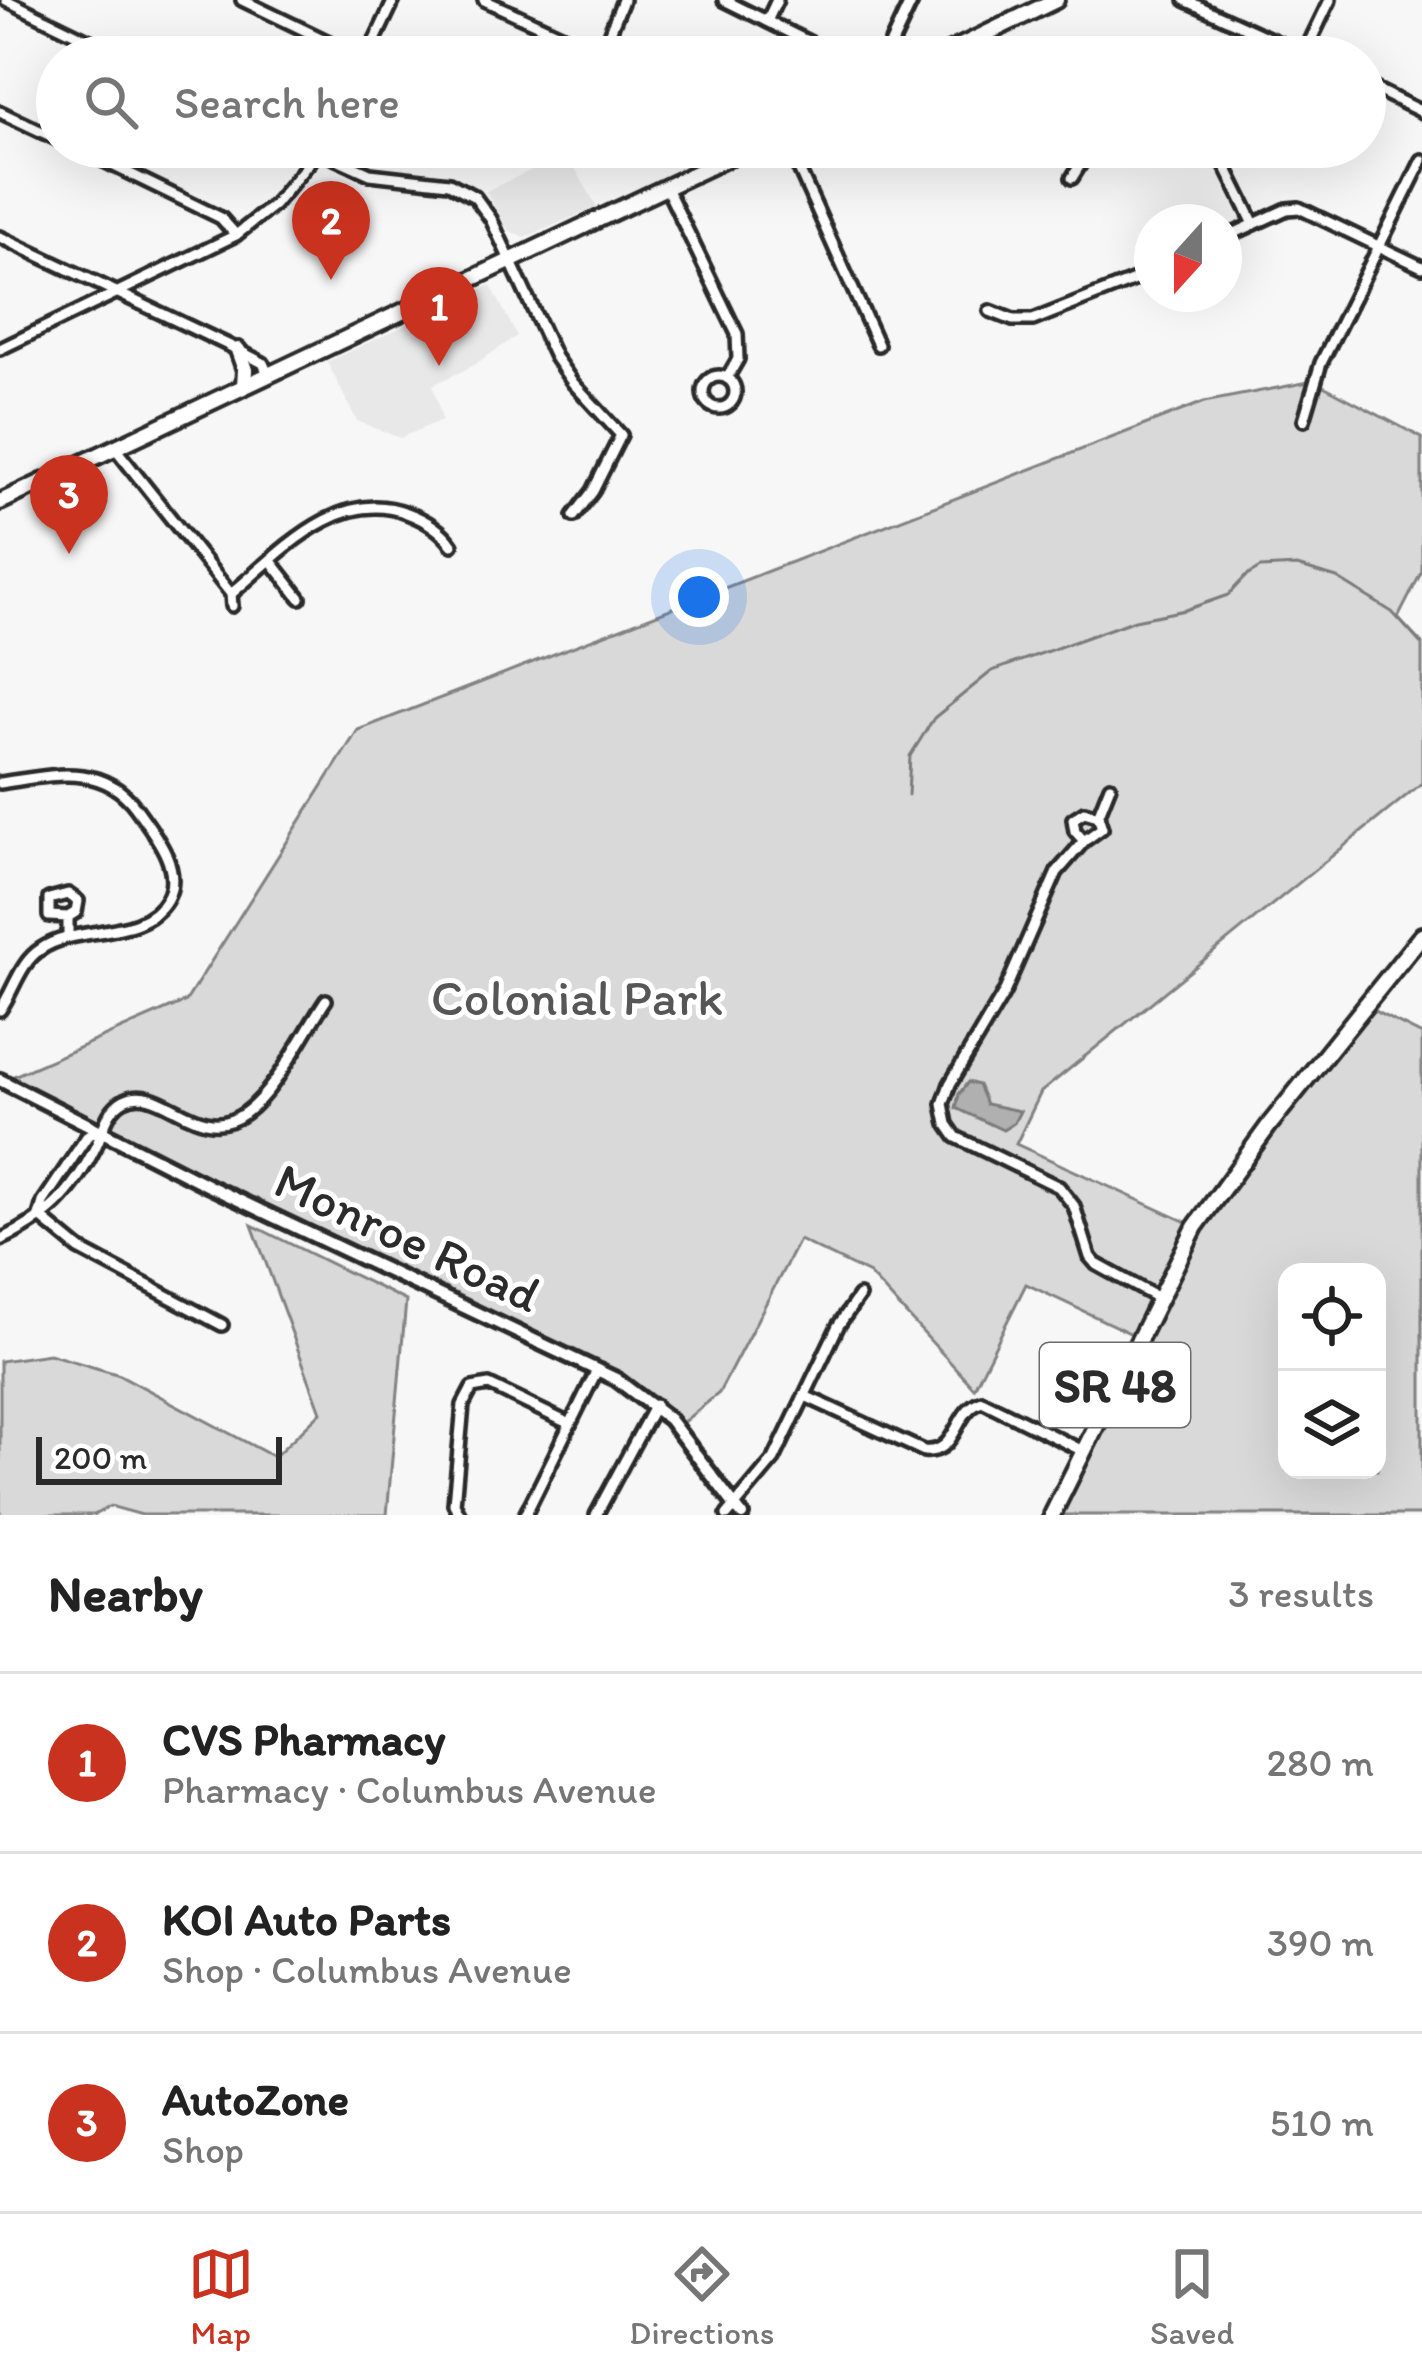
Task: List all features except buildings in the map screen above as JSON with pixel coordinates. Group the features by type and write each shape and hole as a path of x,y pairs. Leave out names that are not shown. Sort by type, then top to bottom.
{"main road":[{"path":"981,36 1056,0"},
{"path":"0,502 706,168"},
{"path":"238,350 244,385"},
{"name":"SR 48","path":"1052,1515 1195,1227 1422,935"}],"street":[{"path":"6,0 80,36"},
{"path":"242,0 319,36"},
{"path":"375,36 394,0"},
{"path":"484,0 563,36"},
{"path":"611,36 623,0"},
{"path":"724,0 797,36"},
{"path":"767,21 777,0"},
{"path":"894,36 912,0"},
{"path":"1185,0 1263,36"},
{"path":"1315,36 1330,0"},
{"path":"1386,94 1422,112"},
{"path":"0,112 36,129"},
{"path":"1304,420 1313,381 1422,160"},
{"path":"118,168 221,218 236,235"},
{"path":"0,349 236,235 274,205 302,168"},
{"path":"360,168 382,178 460,187 483,206 555,357 621,435 574,516"},
{"path":"798,168 878,345"},
{"path":"1072,178 1078,168"},
{"path":"1226,168 1253,224"},
{"path":"666,187 736,334 738,359 727,378"},
{"path":"1242,229 1288,209 1305,209 1422,267"},
{"path":"0,236 238,350 263,363 268,374"},
{"path":"990,311 1026,321 1134,281"},
{"path":"114,446 231,600 326,519 374,506 416,516 437,528 452,545"},
{"path":"272,561 300,598"},
{"path":"0,783 69,774 99,778 128,798 168,860 172,888 152,917 68,937 40,949 0,1010"},
{"path":"1110,786 1098,816 1102,828 1057,872 1004,993 943,1104 947,1124 956,1137 1066,1193 1096,1264 1159,1298"},
{"path":"1084,841 1073,819 1084,812 1098,816"},
{"path":"68,917 68,937"},
{"path":"0,1240 39,1216 43,1202 88,1135 101,1130 116,1106 134,1097 153,1099 209,1123 243,1115 260,1098 326,1000"},
{"name":"Monroe Road","path":"0,1080 209,1186 596,1370 655,1405 735,1512"},
{"path":"39,1216 79,1249 222,1325"},
{"path":"735,1512 774,1459 838,1326 859,1296"},
{"path":"525,1515 596,1370"},
{"path":"460,1515 454,1504 463,1406 472,1388 489,1385 570,1424"},
{"path":"805,1396 924,1451 936,1452 946,1446 967,1409 982,1401 1083,1451"},
{"path":"596,1515 655,1405"}],"shaded area":[{"path":"536,168 575,168 597,207 524,238 508,230 486,191"},
{"path":"491,285 517,336 433,385 442,420 400,438 357,421 327,362"},
{"path":"968,1082 978,1085 986,1104 1020,1111 1014,1123 1003,1130 956,1108"}],"green space":[{"name":"Colonial Park","path":"1314,381 1422,438 1422,571 1398,618 1422,645 1422,783 1041,1092 1016,1144 1195,1226 1364,1006 1422,1035 1422,1515 1052,1515 1138,1337 1026,1284 974,1388 869,1274 799,1240 719,1393 676,1428 637,1391 2,1081 186,1001 358,730 1204,402"},
{"path":"252,1225 406,1301 387,1515 142,1515 110,1506 94,1515 0,1515 0,1361 49,1354 120,1375 274,1457 321,1412"}],"waterway":[{"path":"908,795 910,756 934,718 992,671 1135,620 1228,595 1260,568 1297,566 1337,578 1392,612 1422,644"}],"place":[{"name":"KOI Auto Parts","path":"331,280"},
{"name":"CVS Pharmacy","path":"439,366"},
{"name":"AutoZone","path":"69,554"}]}
